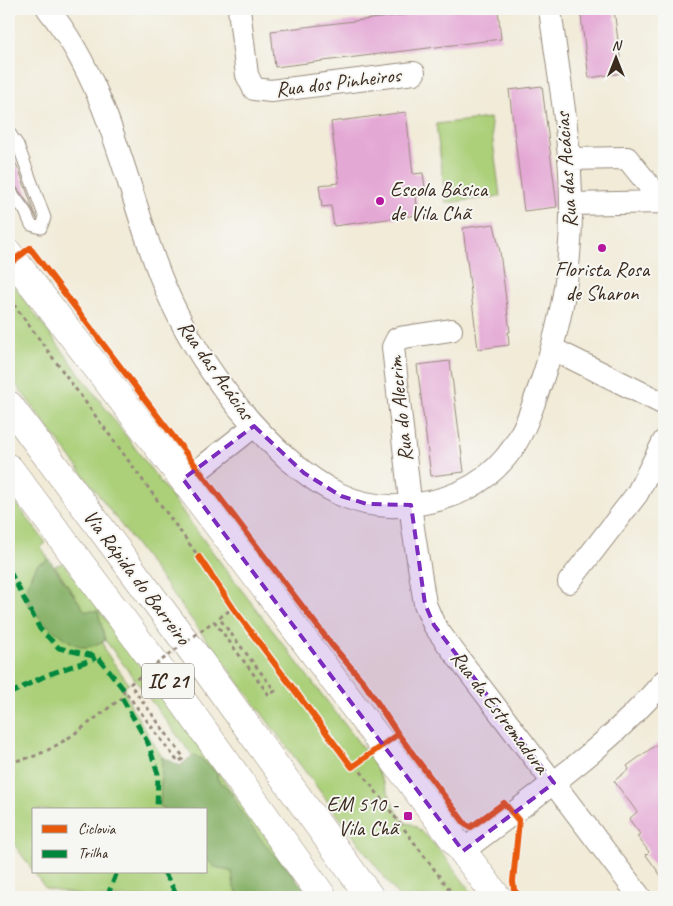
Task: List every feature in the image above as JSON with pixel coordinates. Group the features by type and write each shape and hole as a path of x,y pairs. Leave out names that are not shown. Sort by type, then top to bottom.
{"main road":[{"path":"9,254 183,480 497,897"},
{"name":"Via Rápida do Barreiro","path":"9,405 202,664 370,897"},
{"name":"Via Rápida do Barreiro","path":"9,468 161,671 323,897"}],"street":[{"name":"Rua das Acácias","path":"48,9 66,32 88,69 156,264 171,301 207,364 254,426 304,473 341,496 367,504 411,505 436,502 459,494 482,480 504,459 523,434 553,349 563,306 572,204 569,159 550,9"},
{"name":"Rua dos Pinheiros","path":"239,9 247,75 254,89 271,91 414,73"},
{"path":"569,159 627,158 663,203"},
{"path":"572,204 663,203"},
{"name":"Rua do Alecrim","path":"411,505 393,347 397,339 451,330"},
{"path":"553,349 664,404"},
{"path":"183,480 200,470 254,426"},
{"path":"568,582 637,494 664,441"},
{"name":"Rua da Estremadura","path":"411,505 425,604 434,624 640,897"},
{"path":"463,852 586,759 632,716 664,681"}],"lane":[{"path":"9,132 18,145 42,209 45,218 41,228 31,225 24,211 9,190"}],"path":[{"path":"9,298 204,564"},
{"path":"9,761 19,761 50,750 122,698 124,690 178,762 184,758 130,684 214,621 269,696 275,691 219,618 235,610 228,600"},
{"path":"348,762 352,767 383,745"},
{"path":"356,765 454,897"}],"highlighted area":[{"path":"254,426 304,473 341,496 367,504 411,505 425,604 434,625 554,783 463,851 183,479"}],"green space":[{"path":"490,118 500,196 446,203 436,124"},
{"path":"9,279 220,562 372,760 403,821 415,826 432,842 475,897 399,897 9,375"},
{"path":"9,494 46,543 41,547 48,558 45,562 38,564 31,574 26,597 97,644 103,641 105,651 129,684 123,687 132,708 162,757 160,806 164,808 32,808 32,869 9,837"},
{"path":"48,558 85,611 98,611 105,640 89,647 76,645 49,627 28,603 26,592 28,583 38,564 45,562"},
{"path":"63,563 295,877 274,856 250,825 231,793 217,779 217,773 200,758 192,755 105,640 98,612 85,611 55,566"},
{"path":"192,756 200,758 217,773 217,779 231,793 240,810 268,848 312,897 242,897 234,888 232,872 213,866 208,861 208,808 164,808 160,806 162,757 180,766"},
{"path":"208,861 213,866 232,872 234,888 242,897 90,897 46,889 35,874 208,874"}],"building":[{"path":"454,9 498,9 501,39 275,67 271,31"},
{"path":"580,9 614,9 622,73 589,78"},
{"path":"542,86 557,207 524,211 509,90"},
{"path":"406,112 413,174 423,173 426,195 416,196 418,215 334,226 331,206 322,207 319,185 339,183 331,122"},
{"path":"9,151 19,170 37,219 15,185 9,182"},
{"path":"494,224 500,252 510,332 508,332 509,345 478,349 463,228"},
{"path":"450,361 464,472 431,476 417,365"},
{"path":"664,739 664,880 646,855 649,852 637,836 640,834 629,819 637,812 614,781 629,769 627,766"}],"marked path":[{"path":"9,570 40,629 59,648 98,657 124,690"},
{"path":"9,694 47,675 96,658"},
{"path":"122,698 148,743 158,774 157,808"},
{"path":"107,897 116,874"},
{"path":"165,874 178,897"}],"cycle path":[{"path":"9,264 30,248 331,644 365,684 398,734 466,825 471,827 504,803 519,821 513,881 514,890 520,897"},
{"path":"199,557 233,608 352,767 398,734"}],"place":[{"name":"Escola Básica de Vila Chã","path":"380,201"},
{"name":"Florista Rosa de Sharon","path":"602,248"},
{"name":"EM 510 - Vila Chã","path":"408,816"}]}
